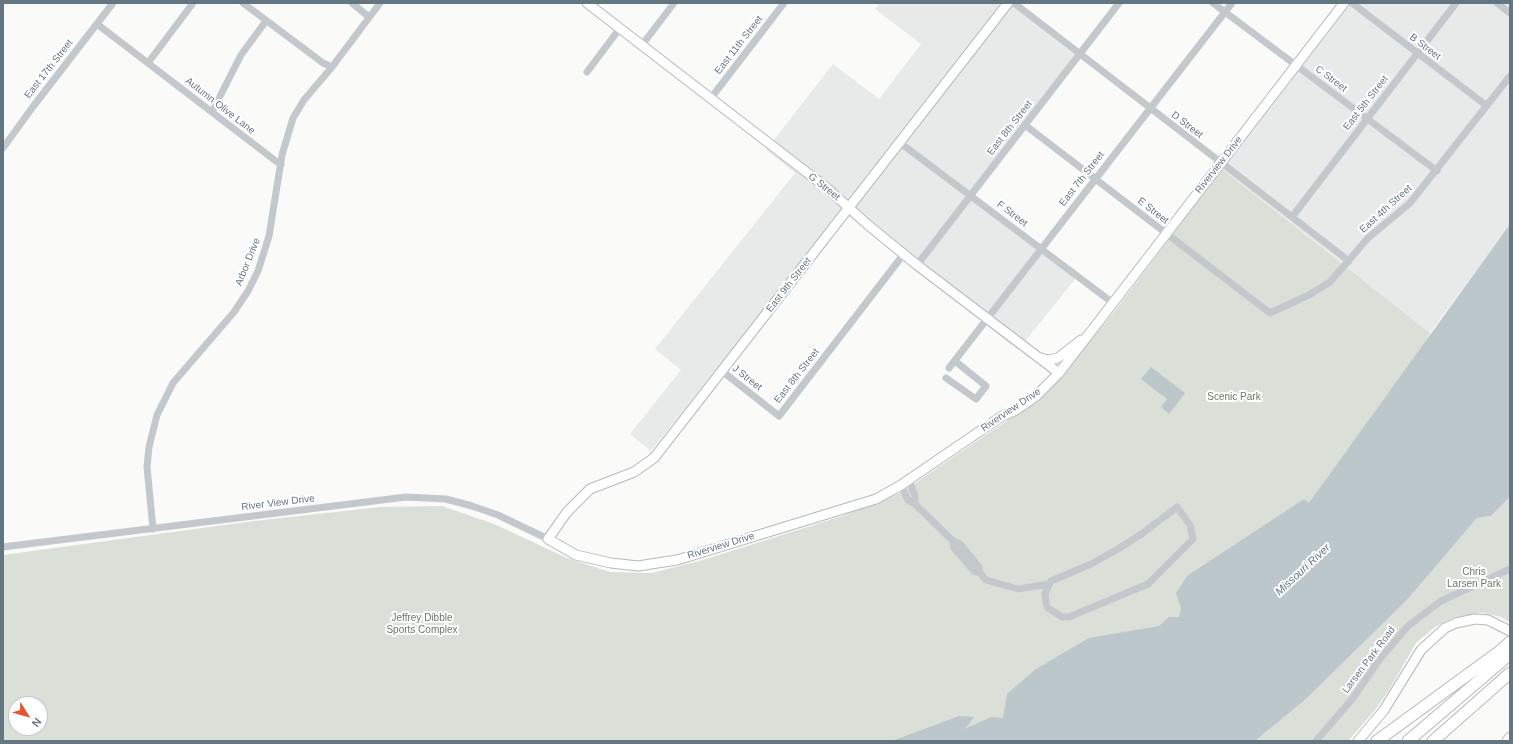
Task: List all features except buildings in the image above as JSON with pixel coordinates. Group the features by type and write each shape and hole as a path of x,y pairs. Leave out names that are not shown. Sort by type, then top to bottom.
{"highway":[{"path":"1408,741 1506,654 1510,642"},
{"path":"1377,741 1506,654"},
{"path":"1434,741 1510,674"}],"main road":[{"name":"G Street","path":"587,3 827,188 903,255 1059,373"},
{"name":"East 9th Street","path":"548,539 567,512 590,489 634,472 654,458 1008,3"},
{"name":"Riverview Drive","path":"548,539 587,558 611,563 638,566 677,560 848,509 876,499 905,483 1002,416 1016,410 1036,396 1059,373 1344,3"},
{"path":"1038,357 1049,360 1058,358 1069,348 1087,336"},
{"path":"1358,741 1384,710 1421,650 1444,628 1456,623 1475,619 1488,620 1510,631"},
{"path":"1507,741 1510,737"}],"street":[{"name":"East 17th Street","path":"3,148 113,3"},
{"path":"148,63 193,3"},
{"path":"243,3 323,63 332,67"},
{"path":"352,3 370,17"},
{"name":"Arbor Drive","path":"152,529 147,467 149,447 157,415 173,383 223,326 248,291 258,271 269,236 284,144 293,118 304,100 332,67 380,3"},
{"path":"642,46 674,3"},
{"name":"East 11th Street","path":"711,98 784,3"},
{"name":"D Street","path":"1014,3 1349,261"},
{"name":"East 8th Street","path":"917,265 1120,3"},
{"name":"C Street","path":"1213,3 1437,171"},
{"name":"East 7th Street","path":"949,368 1149,108 1232,3"},
{"name":"B Street","path":"1352,3 1487,106"},
{"name":"East 5th Street","path":"1292,217 1456,3"},
{"path":"1497,3 1510,13"},
{"path":"212,112 241,55 266,21"},
{"name":"Autumn Olive Lane","path":"97,24 280,164"},
{"path":"587,72 620,28"},
{"name":"East 4th Street","path":"1270,313 1284,308 1330,282 1368,238 1410,203 1437,171 1510,76"},
{"name":"E Street","path":"1025,125 1270,313"},
{"name":"F Street","path":"899,142 1113,303"},
{"name":"East 8th Street","path":"779,416 903,255"},
{"path":"946,378 976,399 986,386 955,361"},
{"name":"J Street","path":"722,371 779,416"},
{"path":"905,483 915,496 915,504 953,541 954,548 974,571 980,573 986,580 1010,588 1018,589 1049,584 1057,578 1091,564 1143,533 1177,507 1190,525 1193,539 1148,584 1078,614 1062,617 1048,608 1045,599 1049,584"},
{"name":"River View Drive","path":"3,547 406,497 446,499 485,511 548,539"},
{"name":"Larsen Park Road","path":"1316,741 1354,698 1383,655 1408,626 1441,601 1510,569"}],"shaded area":[{"path":"880,3 1009,3 1079,58 971,198 1076,278 1018,350 842,211 651,451 630,434 681,370 655,349 795,173 766,150 833,64 879,99 921,44 875,9"},
{"path":"1343,3 1510,3 1510,224 1430,333 1222,169 1346,5"}],"green space":[{"path":"1222,169 1430,333 1350,494 1051,721 992,741 3,741 3,555 254,521 380,507 442,506 494,524 567,558 610,572 652,573 703,560 842,516 902,492 1025,408 1064,373 1117,308"},
{"name":"Chris Larsen Park","path":"1510,497 1510,622 1501,617 1482,613 1452,618 1435,627 1416,643 1389,690 1375,710 1348,741 1255,741 1305,700 1407,600 1477,518 1491,516"}],"water":[{"name":"Missouri River","path":"1510,224 1510,497 1491,516 1477,518 1407,600 1305,700 1255,741 892,741 959,716 974,717 965,729 991,717 1003,718 1007,694 1036,669 1089,638 1159,626 1169,617 1179,617 1181,608 1176,593 1187,576 1304,499 1309,503"},
{"path":"1151,367 1185,393 1169,414 1161,407 1167,399 1141,379"}],"park label":[{"name":"Scenic Park","path":"1234,397"},
{"name":"Jeffrey Dibble Sports Complex","path":"422,624"}]}
